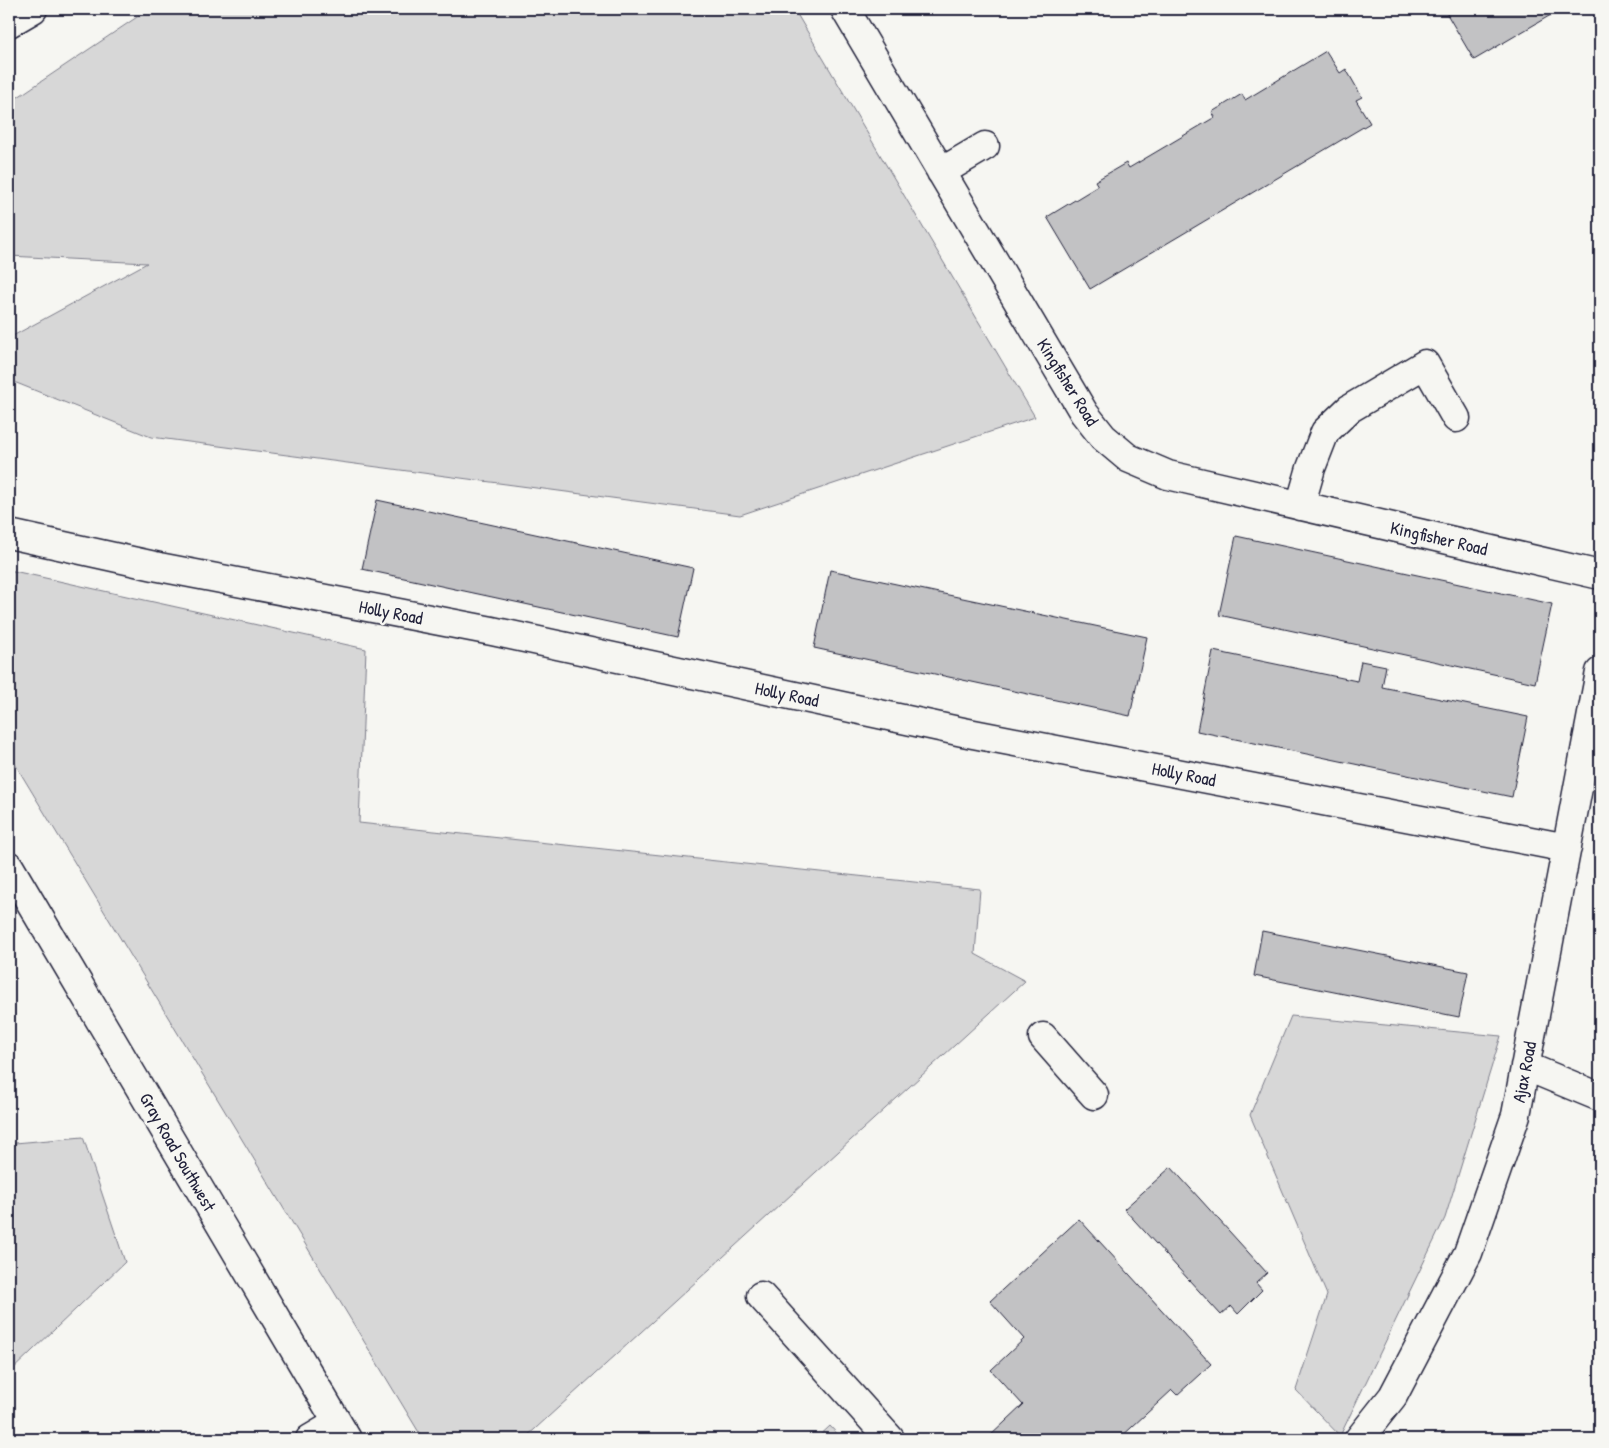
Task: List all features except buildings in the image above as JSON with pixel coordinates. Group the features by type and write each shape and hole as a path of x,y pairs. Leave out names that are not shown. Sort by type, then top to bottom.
{"street":[{"path":"9,23 33,9"},
{"name":"Kingfisher Road","path":"857,13 941,172 1084,413 1103,437 1128,458 1168,475 1600,575"},
{"path":"941,172 985,146"},
{"path":"1300,506 1311,468 1326,432 1349,409 1425,364 1456,418"},
{"name":"Holly Road","path":"9,534 159,568 492,631 963,732 1567,848"},
{"name":"Ajax Road","path":"1359,1439 1394,1396 1468,1253 1516,1115 1600,672"},
{"name":"Gray Road Southwest","path":"9,866 342,1431"},
{"path":"1043,1036 1094,1095"},
{"path":"1525,1066 1600,1097"},
{"path":"761,1296 890,1439"},
{"path":"310,1439 342,1431"}],"shaded area":[{"path":"149,9 794,9 1035,417 740,515 151,437 9,380 9,338 147,263 9,256 9,103"},
{"path":"9,570 366,649 359,823 980,889 975,954 1025,981 524,1439 423,1439 9,754"},
{"path":"1291,1016 1501,1036 1445,1218 1340,1436 1296,1390 1327,1295 1250,1115"},
{"path":"83,1137 125,1262 9,1373 9,1147 15,1143"},
{"path":"830,1426 842,1439 816,1439"}]}
